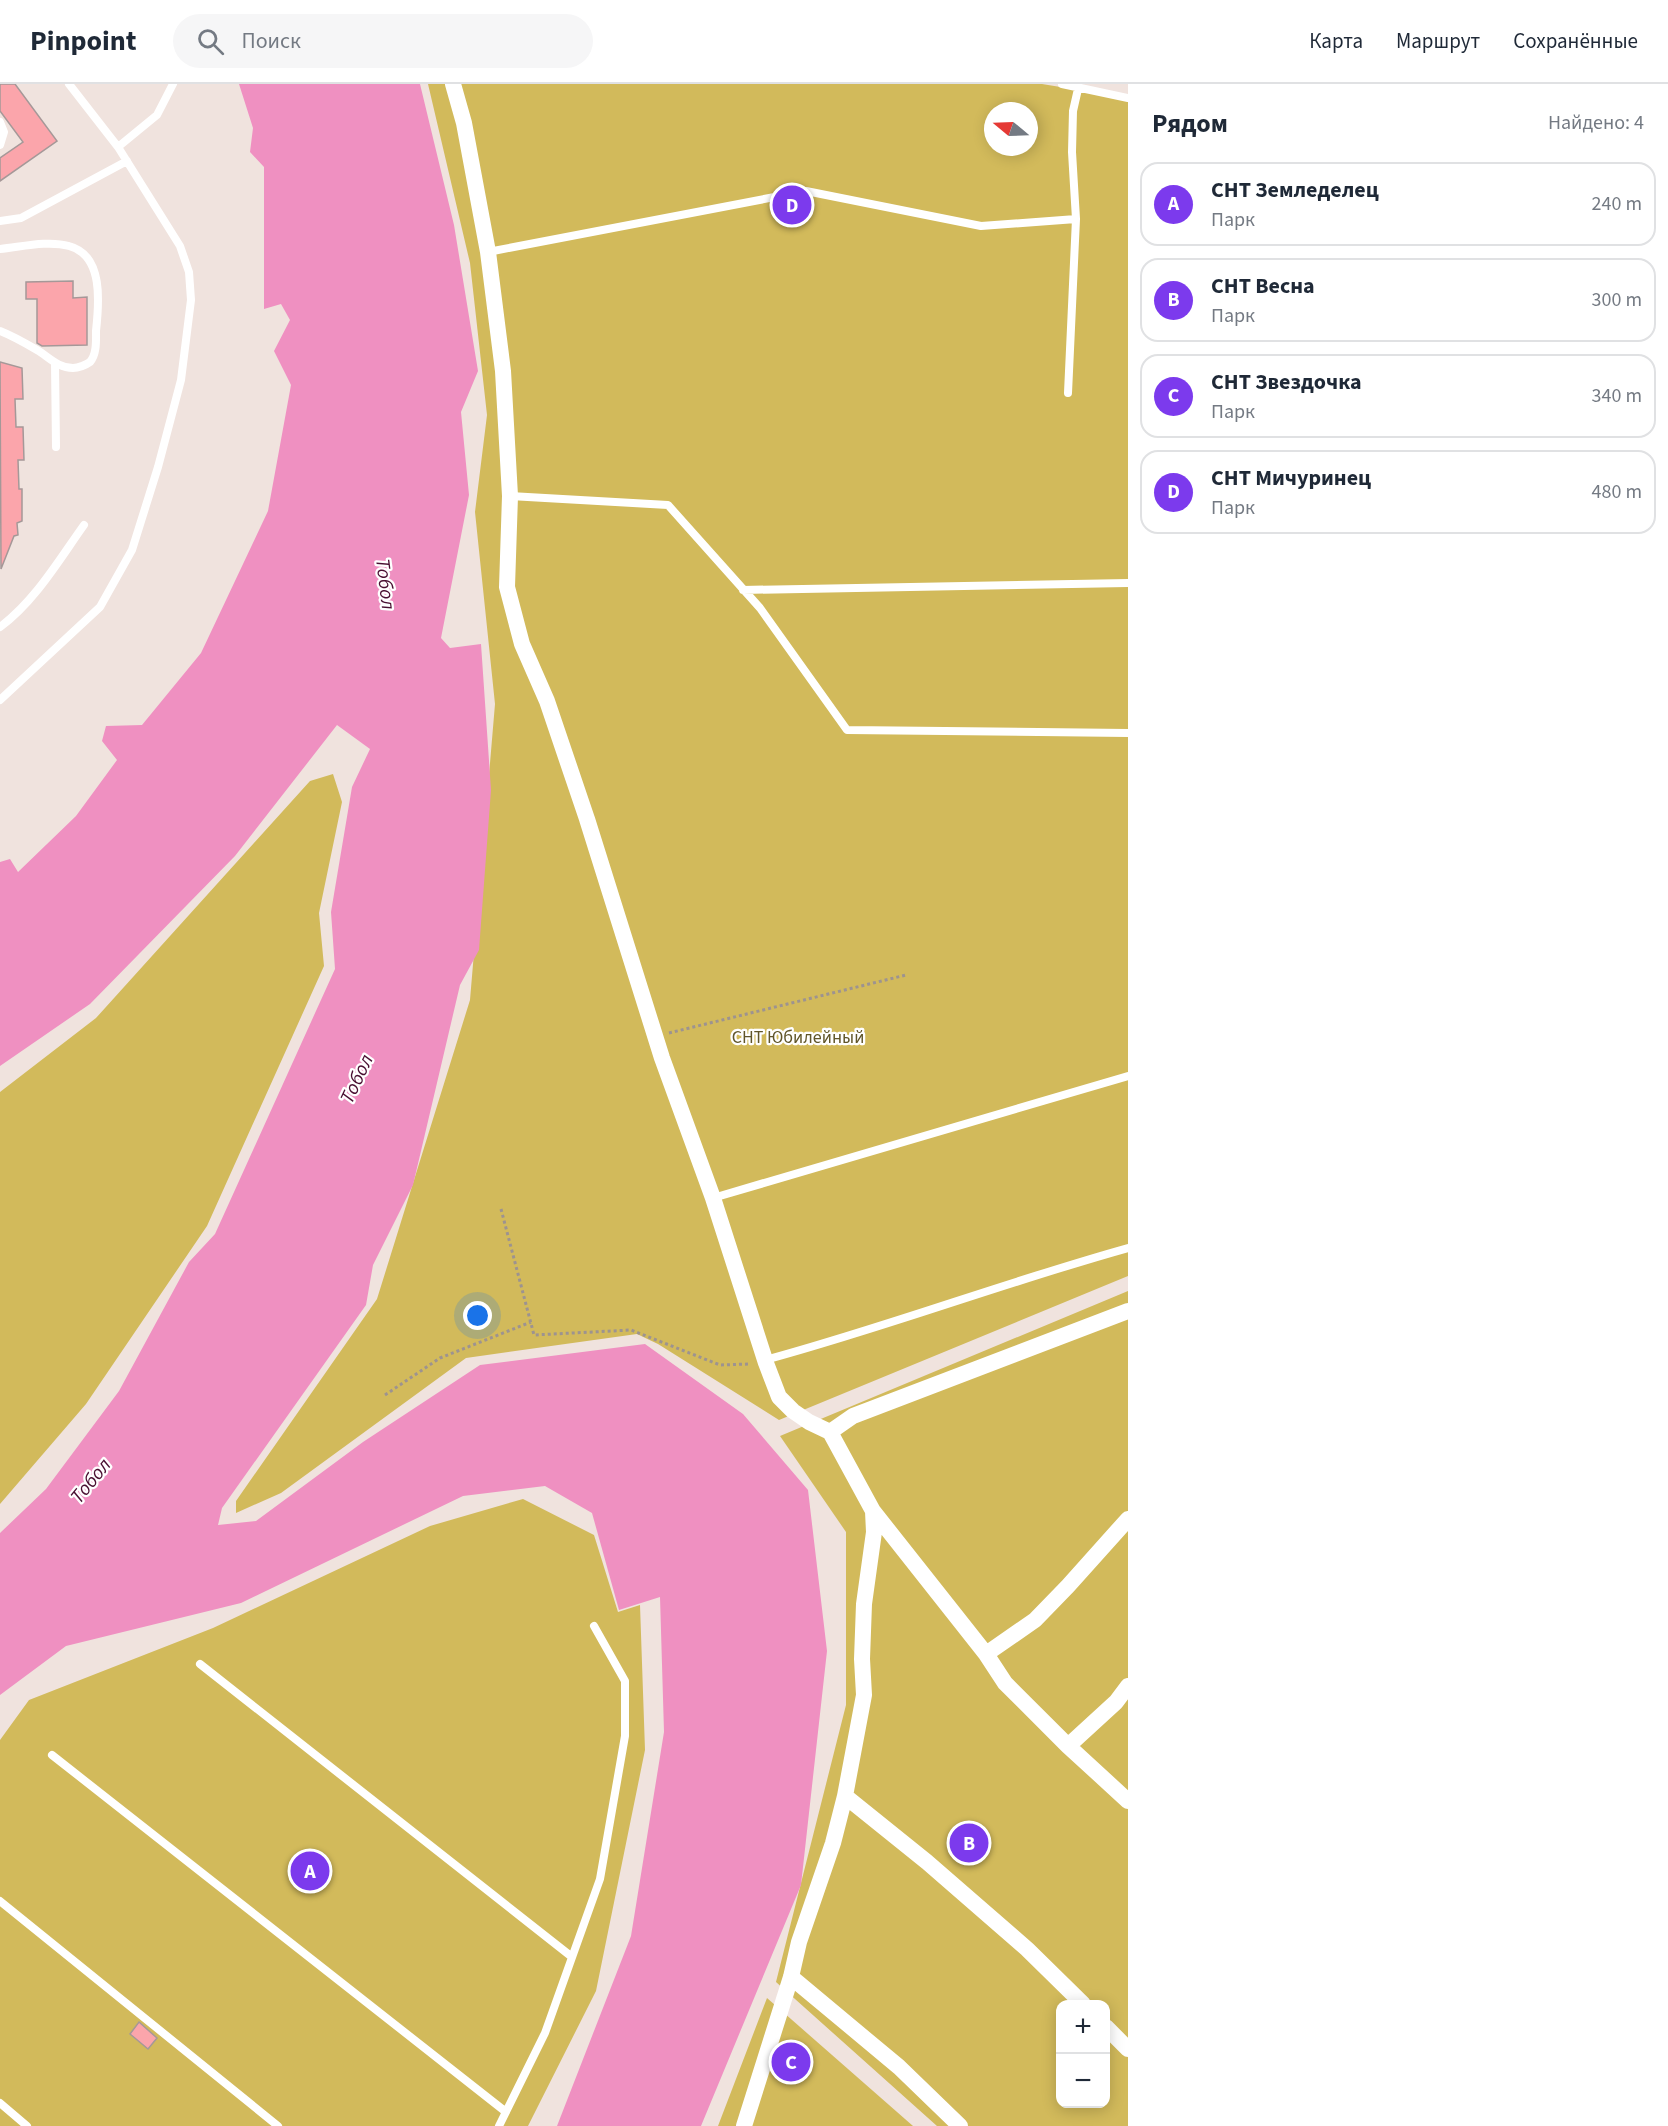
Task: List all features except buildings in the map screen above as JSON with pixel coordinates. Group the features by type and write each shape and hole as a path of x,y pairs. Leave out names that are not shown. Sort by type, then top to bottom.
{"street":[{"path":"453,84 464,123 488,252 503,371 510,496 507,587 522,644 547,700 655,1036 713,1198 765,1362 779,1396 793,1411 830,1432 873,1511 986,1654 1005,1683 1068,1746 1128,1801"},
{"path":"830,1432 853,1416 1128,1311"},
{"path":"744,2126 791,1977 799,1942 833,1843 845,1796 864,1695 862,1659 864,1604 874,1532 873,1511"},
{"path":"986,1654 1035,1620 1128,1519"},
{"path":"1068,1746 1116,1702 1128,1686"},
{"path":"845,1796 927,1862 1027,1949 1079,2000"},
{"path":"791,1977 899,2067 960,2126"},
{"path":"1110,2031 1128,2049"}],"lane":[{"path":"0,700 100,607 132,550 159,468 181,380 191,300 189,272 180,246 118,147 69,84"},
{"path":"118,147 157,115 173,84"},
{"path":"1062,84 1128,98"},
{"path":"1068,393 1076,219 1072,152 1074,111 1078,89"},
{"path":"0,122 4,132 0,145"},
{"path":"0,221 21,218 127,161"},
{"path":"488,252 806,191 981,226 1076,219"},
{"path":"0,249 45,245 70,246 91,264 97,281 99,299 94,354 89,362 74,368 55,363 14,336 0,331"},
{"path":"55,363 56,447"},
{"path":"510,496 668,506 760,608 847,730 1128,733"},
{"path":"0,627 29,601 84,525"},
{"path":"743,590 1128,583"},
{"path":"713,1198 1128,1076"},
{"path":"765,1362 1070,1264 1128,1248"},
{"path":"499,2126 545,2032 600,1880 625,1736 625,1681 594,1626"},
{"path":"200,1664 572,1957"},
{"path":"52,1755 506,2112"},
{"path":"0,1901 278,2126"},
{"path":"0,2103 27,2126"}],"path":[{"path":"655,1036 906,975"},
{"path":"501,1209 534,1335 630,1330 720,1365 765,1362"},
{"path":"385,1395 440,1358 531,1322"}],"green space":[{"name":"СНТ Юбилейный","path":"428,84 1042,84 1128,98 1128,1276 779,1420 658,1344 637,1334 466,1358 281,1493 236,1513 236,1501 377,1299 470,1000 495,704 475,512 487,415 470,263"},
{"path":"333,774 342,802 319,913 324,966 207,1226 86,1404 0,1504 0,1092 96,1018 310,781"},
{"path":"1128,1291 1128,2126 937,2126 776,1982 846,1705 846,1532 780,1436"},
{"path":"523,1499 594,1535 618,1612 640,1605 645,1750 596,1991 528,2126 0,2126 0,1740 29,1700 213,1628 430,1526"},
{"path":"767,1998 913,2126 718,2126"}],"water":[{"name":"Тобол","path":"239,84 420,84 454,225 478,371 461,412 469,495 441,638 450,648 481,644 491,790 479,950 460,985 413,1185 373,1265 366,1305 222,1508 218,1525 256,1521 363,1442 480,1365 645,1344 743,1414 808,1490 827,1651 801,1885 701,2126 557,2126 631,1936 664,1732 660,1597 619,1610 592,1513 545,1486 463,1496 241,1603 66,1646 0,1695 0,1533 46,1489 119,1391 189,1262 215,1234 335,969 331,912 352,787 370,749 337,725 235,856 90,1004 0,1066 0,862 10,859 18,872 76,816 117,760 102,741 106,726 142,725 201,653 268,511 291,385 274,351 290,320 281,304 264,309 264,167 250,152 253,128"}],"place":[{"name":"СНТ Мичуринец","path":"792,205"},
{"name":"СНТ Весна","path":"969,1843"},
{"name":"СНТ Земледелец","path":"310,1871"},
{"name":"СНТ Звездочка","path":"791,2062"}]}
